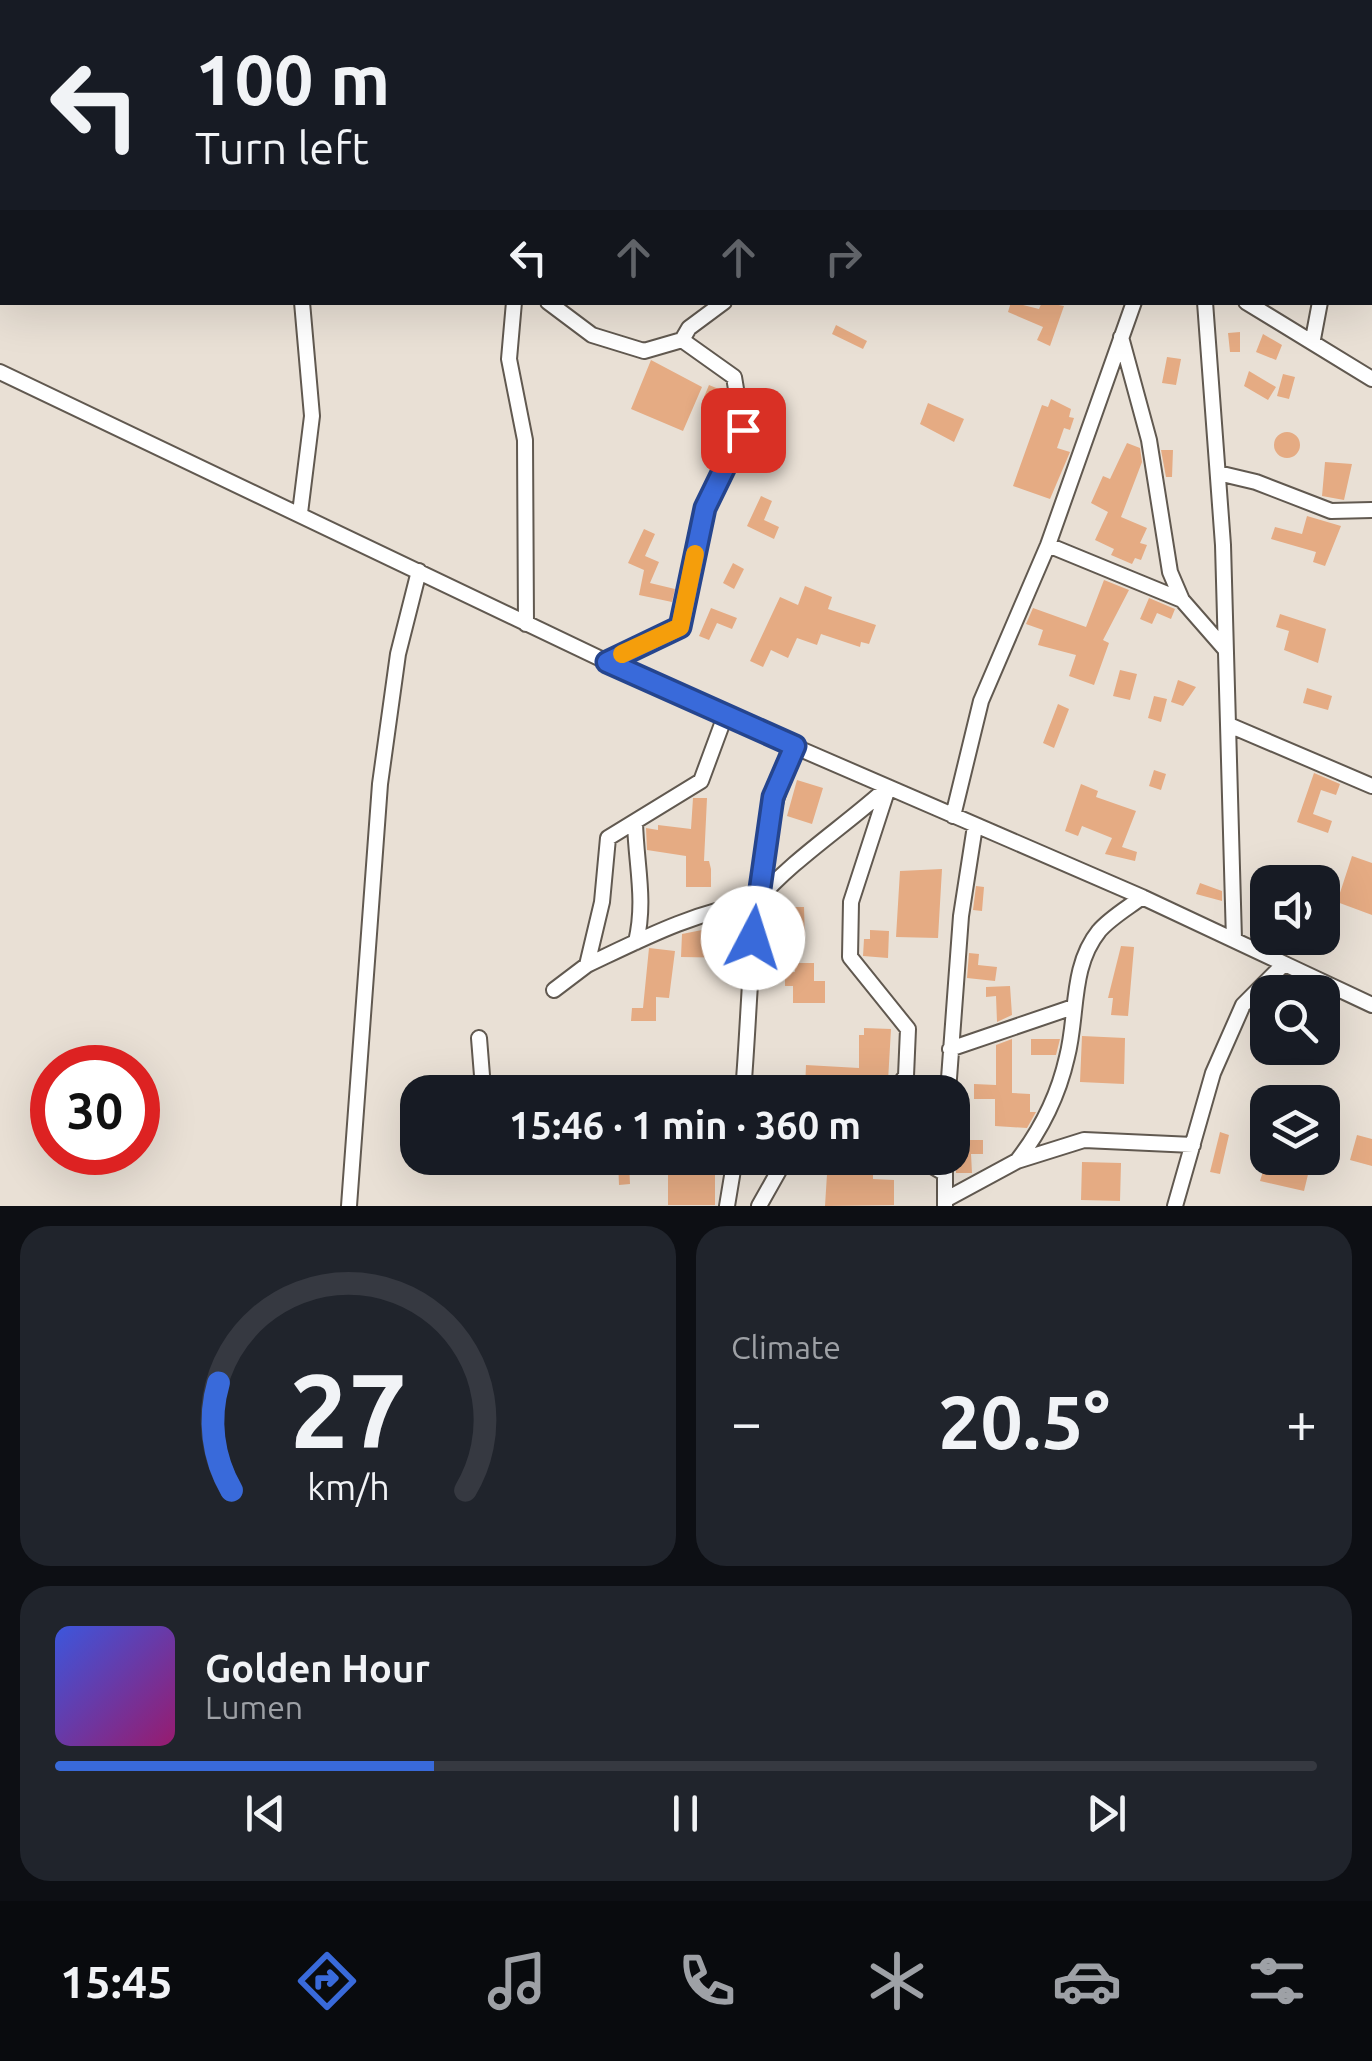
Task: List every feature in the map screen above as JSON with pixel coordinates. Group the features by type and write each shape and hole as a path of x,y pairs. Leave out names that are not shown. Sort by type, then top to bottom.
{"street":[{"path":"300,513 312,416 302,305"},
{"path":"514,305 510,359 525,440 526,624"},
{"path":"552,305 592,335 644,351 682,340 690,328 720,305"},
{"path":"953,816 981,701 1048,545 1094,424 1133,305"},
{"path":"1205,305 1218,472 1234,940"},
{"path":"1251,305 1313,339 1372,379"},
{"path":"1313,339 1319,305"},
{"path":"1121,335 1149,440 1170,572 1182,600 1224,648"},
{"path":"607,662 680,627 705,508 743,430 734,376 682,340"},
{"path":"0,372 724,716 1142,897 1372,1005"},
{"path":"1218,472 1256,482 1331,512 1372,510"},
{"path":"1048,545 1182,600"},
{"path":"349,1206 380,784 401,640 419,571"},
{"path":"586,965 602,902 608,838 701,781 724,716"},
{"path":"1228,726 1372,786"},
{"path":"743,1075 754,904 773,797 795,746"},
{"path":"554,990 586,965 636,942 729,906 754,904 783,870 816,849 836,826 888,787"},
{"path":"888,787 851,902 850,956 908,1029 906,1075"},
{"path":"635,822 636,868 644,906 636,942"},
{"path":"949,1075 961,916 975,826"},
{"path":"1017,1161 1042,1129 1057,1090 1068,1054 1082,961 1100,930 1142,897"},
{"path":"1175,1206 1213,1074 1243,1005 1283,965"},
{"path":"950,1049 1073,1007"},
{"path":"480,1038 480,1075"},
{"path":"944,1175 945,1203 1017,1161 1084,1140 1193,1145"},
{"path":"727,1206 732,1175"},
{"path":"759,1206 776,1175"}],"building":[{"path":"1010,305 1039,309 1041,305 1064,306 1050,346 1037,340 1043,327 1008,312"},
{"path":"836,325 867,341 863,349 832,334"},
{"path":"1240,332 1240,352 1230,352 1228,333"},
{"path":"1263,334 1282,345 1276,360 1256,352"},
{"path":"1167,357 1181,359 1176,385 1162,383"},
{"path":"651,360 702,387 683,431 631,409"},
{"path":"1249,371 1276,387 1268,400 1244,386"},
{"path":"1283,374 1295,377 1289,399 1277,396"},
{"path":"709,385 726,392 728,407 704,397"},
{"path":"1051,399 1071,409 1069,417 1074,418 1070,430 1064,428 1057,448 1070,452 1050,499 1013,486 1042,405 1048,407"},
{"path":"928,403 964,419 954,442 920,424"},
{"path":"1287,432 1296,436 1300,445 1296,454 1287,458 1278,454 1274,445 1278,436"},
{"path":"1127,443 1140,448 1142,462 1121,517 1147,528 1140,543 1147,545 1141,560 1135,558 1132,564 1111,555 1114,549 1095,540 1108,512 1091,503 1103,476 1110,479"},
{"path":"1161,450 1173,450 1172,477 1166,477"},
{"path":"1325,462 1352,464 1344,500 1322,496"},
{"path":"761,496 772,501 764,520 779,527 774,539 747,526"},
{"path":"1307,516 1341,526 1325,566 1313,562 1316,552 1271,539 1275,527 1302,534"},
{"path":"644,529 655,534 645,556 659,562 650,583 675,589 672,602 639,595 644,570 628,563"},
{"path":"733,563 744,569 734,589 723,583"},
{"path":"1104,580 1129,590 1103,640 1109,643 1094,685 1069,676 1076,655 1038,645 1043,630 1026,624 1033,608 1086,627"},
{"path":"805,586 832,597 828,609 876,625 869,644 861,642 860,647 821,634 817,645 797,638 788,658 771,650 763,667 750,661 780,597 798,605"},
{"path":"1149,598 1175,609 1171,619 1157,613 1152,624 1140,619"},
{"path":"711,608 737,618 732,629 717,623 709,640 699,636"},
{"path":"1280,614 1326,629 1318,663 1284,650 1289,631 1276,627"},
{"path":"1120,670 1137,674 1130,700 1113,696"},
{"path":"1178,680 1196,687 1183,706 1171,702"},
{"path":"1307,688 1332,696 1328,710 1303,703"},
{"path":"1154,696 1167,699 1161,722 1148,718"},
{"path":"1058,704 1069,709 1054,748 1043,743"},
{"path":"1154,770 1166,774 1161,790 1149,786"},
{"path":"1314,773 1340,784 1336,795 1321,790 1313,814 1332,821 1328,833 1297,822"},
{"path":"797,780 823,788 812,824 787,816"},
{"path":"1081,784 1098,791 1096,797 1136,811 1122,847 1137,852 1135,861 1105,854 1112,838 1082,826 1078,836 1065,831"},
{"path":"693,798 707,798 704,861 709,861 711,887 686,887 686,856 647,850 646,828 658,830 658,825 691,829"},
{"path":"1352,856 1372,863 1372,915 1340,903"},
{"path":"942,869 938,938 896,937 900,871"},
{"path":"1200,883 1222,891 1222,901 1196,894"},
{"path":"976,886 984,887 982,911 973,910"},
{"path":"770,907 804,907 805,941 769,940"},
{"path":"722,926 743,931 741,958 681,957 682,934"},
{"path":"870,930 889,931 888,958 863,956 864,939 870,939"},
{"path":"1121,946 1134,947 1128,1016 1111,1015 1113,998 1108,998"},
{"path":"649,948 675,951 669,998 656,997 656,1021 631,1021 632,1008 643,1008"},
{"path":"969,953 979,954 978,965 997,967 995,981 967,978"},
{"path":"794,963 814,963 814,981 825,981 825,1003 793,1003 793,986 785,986 785,972 795,972"},
{"path":"1010,986 1012,1015 997,1022 996,996 986,997 986,987"},
{"path":"864,1028 891,1029 888,1075 806,1075 806,1065 859,1068 859,1035 864,1035"},
{"path":"1082,1036 1125,1038 1124,1084 1080,1082"},
{"path":"1012,1039 1012,1093 1030,1094 1030,1112 1036,1112 1027,1128 995,1126 995,1099 974,1099 974,1084 996,1085 996,1045"},
{"path":"1031,1039 1060,1039 1056,1055 1031,1055"},
{"path":"1220,1132 1229,1135 1220,1174 1210,1172"},
{"path":"1357,1135 1372,1139 1372,1166 1350,1160"},
{"path":"970,1140 983,1140 983,1154 971,1154 972,1173"},
{"path":"1082,1162 1121,1163 1120,1201 1081,1200"},
{"path":"619,1175 630,1175 630,1184 619,1185"},
{"path":"668,1175 715,1175 715,1205 668,1205"},
{"path":"827,1175 873,1175 873,1179 894,1180 894,1205 825,1206"},
{"path":"1262,1175 1308,1175 1304,1191 1260,1181"}],"slow traffic":[{"path":"622,654 680,627 695,554"}],"route":[{"path":"743,430 705,508 680,627 607,662 795,746 773,797 754,904 753,938"}]}
